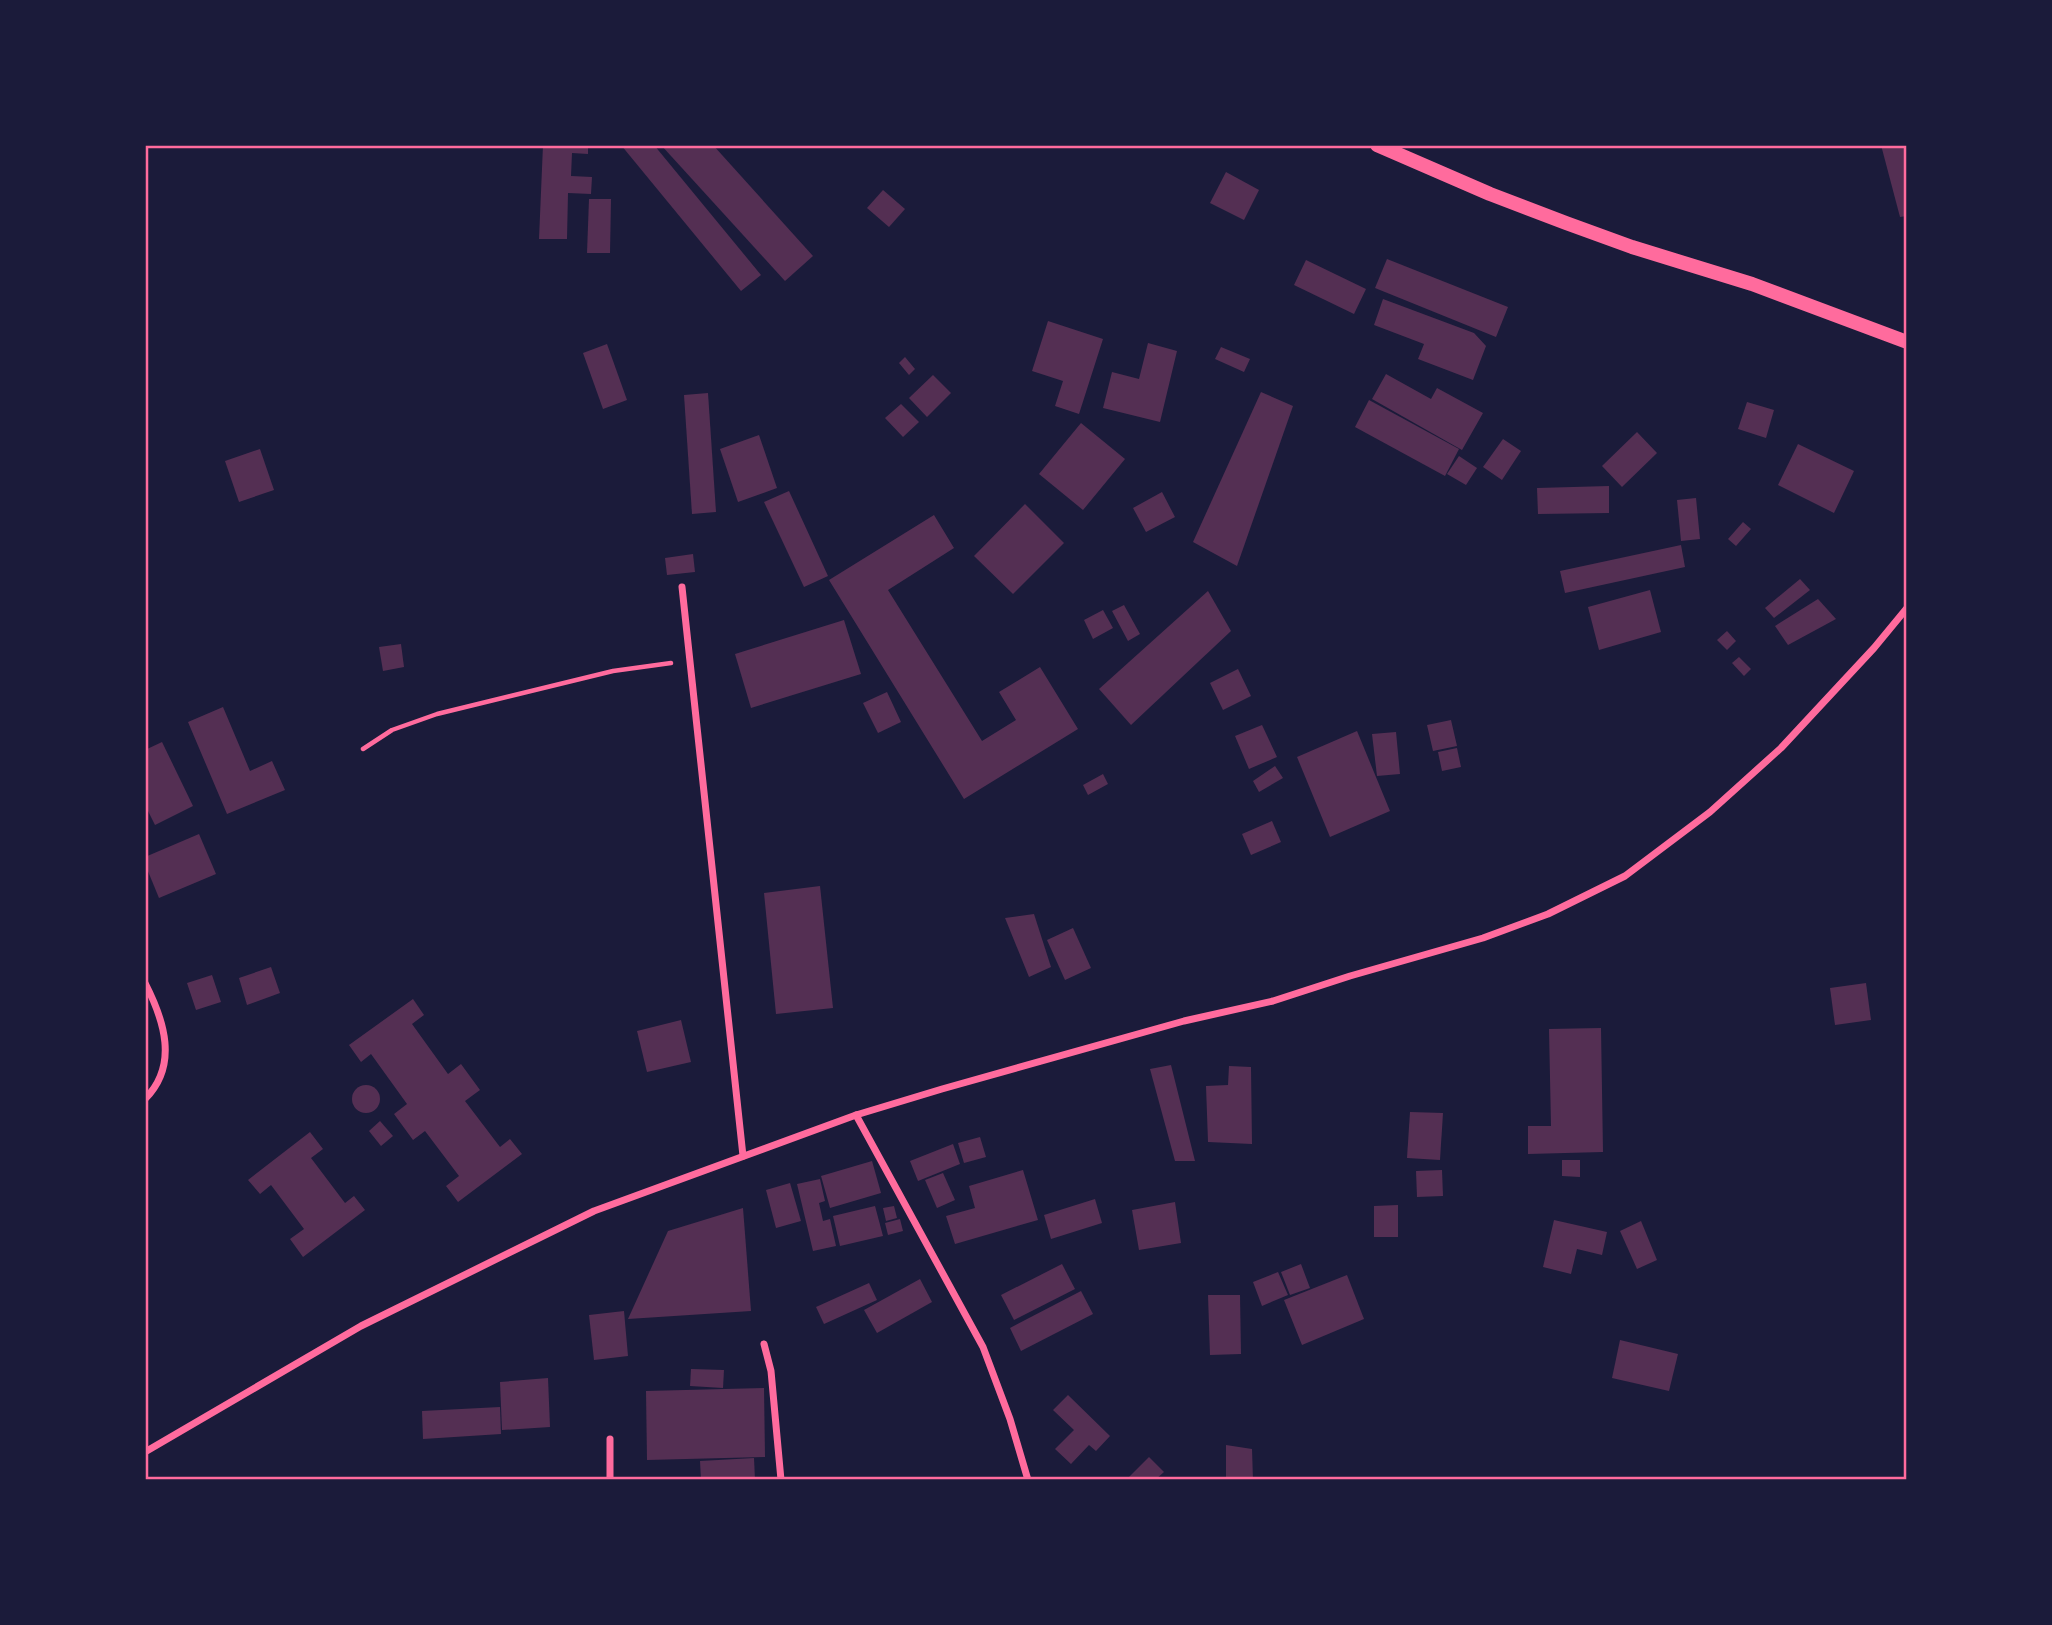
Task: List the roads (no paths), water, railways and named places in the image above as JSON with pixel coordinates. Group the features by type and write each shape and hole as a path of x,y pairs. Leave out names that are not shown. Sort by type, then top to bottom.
{"main road":[{"path":"1377,145 1490,194 1566,223 1632,247 1752,284 1907,342"}],"street":[{"path":"682,587 743,1156"},
{"path":"145,1452 361,1326 594,1211 856,1115 942,1088 1184,1021 1273,1001 1483,938 1548,914 1625,876 1710,812 1781,748 1874,648 1907,608"},
{"path":"145,983 162,1018 166,1044 163,1066 152,1092 145,1099"},
{"path":"856,1115 984,1347 1028,1480"},
{"path":"764,1344 771,1371 781,1480"},
{"path":"610,1439 610,1480"}]}
